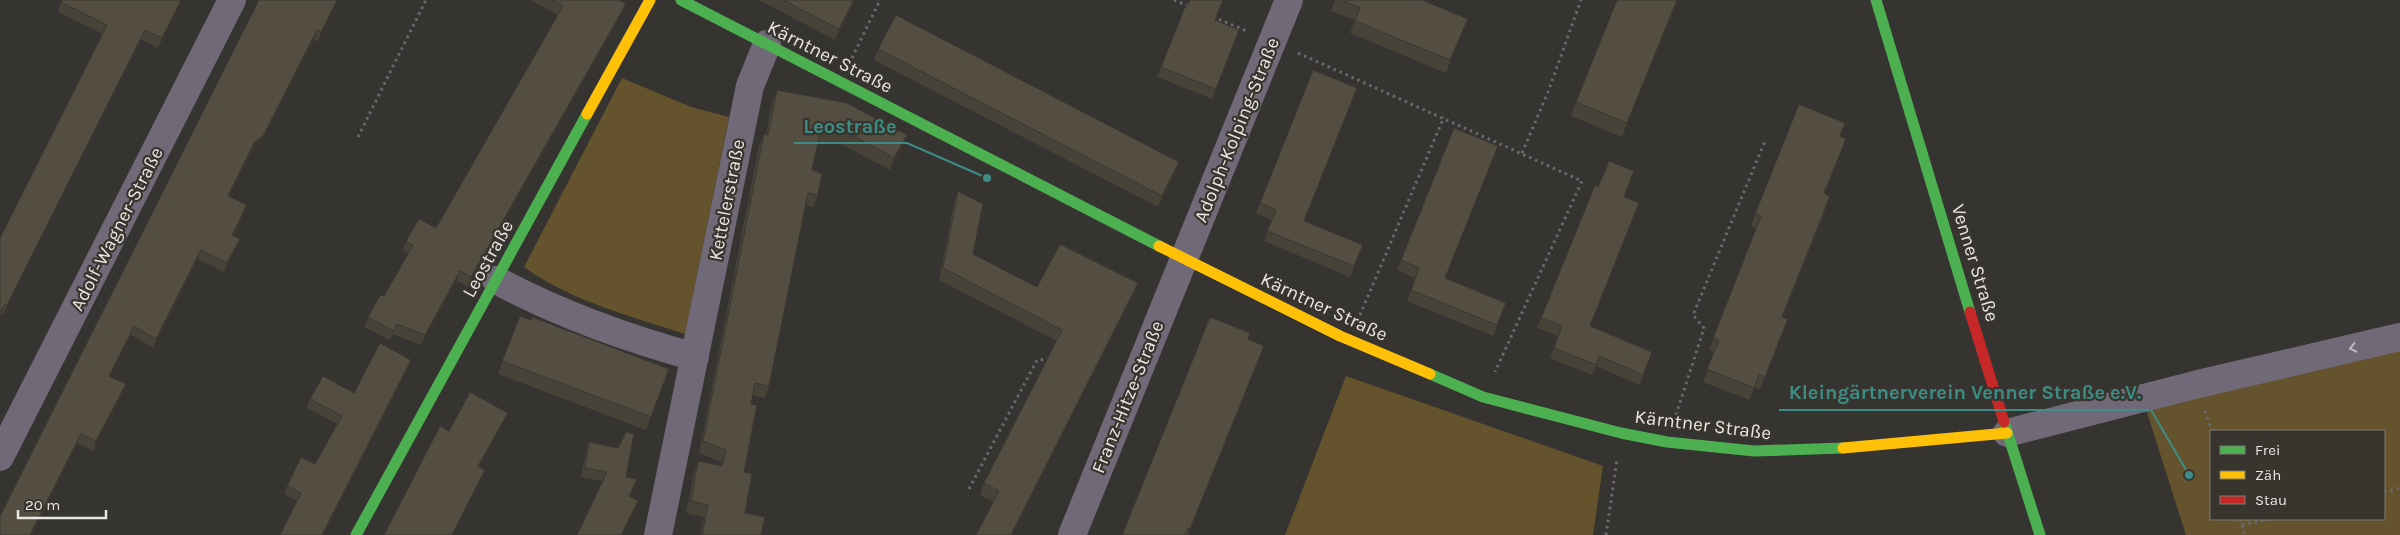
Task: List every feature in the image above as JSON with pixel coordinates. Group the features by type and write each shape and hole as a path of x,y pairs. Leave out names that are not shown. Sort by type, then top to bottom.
{"street":[{"name":"Adolf-Wagner-Straße","path":"0,457 232,0"},
{"name":"Leostraße","path":"356,535 650,0"},
{"name":"Kärntner Straße","path":"681,0 841,81 1184,260 1349,339 1483,397 1621,433 1667,442 1754,451 1826,450 2007,433"},
{"name":"Adolph-Kolping-Straße","path":"1184,260 1290,0"},
{"name":"Venner Straße","path":"1876,0 2007,433 2040,535"},
{"name":"Kettelerstraße","path":"658,535 750,86 767,44"},
{"name":"Franz-Hitze-Straße","path":"1072,535 1184,260"},
{"path":"496,280 539,303 582,320 646,343 695,357"},
{"path":"2007,433 2198,384 2400,337"}],"path":[{"path":"358,137 426,0"},
{"path":"841,81 880,0"},
{"path":"1174,0 1192,8"},
{"path":"1522,153 1548,92 1581,0"},
{"path":"1210,15 1444,117 1582,181 1483,397"},
{"path":"1349,339 1444,117"},
{"path":"1667,442 1704,328 1693,315 1765,141"},
{"path":"969,489 1037,360 1049,359"},
{"path":"1606,535 1621,433"},
{"path":"2385,492 2400,488"},
{"path":"2240,520 2245,535"},
{"path":"2242,525 2265,520"}],"shaded area":[{"path":"622,78 691,107 729,117 685,334 622,314 581,298 542,279 524,267"},
{"path":"2400,343 2400,535 2186,535 2144,403"},
{"path":"1346,376 1603,466 1593,535 1285,535"}],"building":[{"path":"62,0 181,0 162,38 145,30 7,305 5,304 0,313 0,238 107,25 61,2"},
{"path":"259,0 337,0 321,32 317,30 263,136 254,143 228,196 247,205 232,235 240,239 227,263 201,250 156,339 134,326 109,376 126,384 96,441 81,434 30,535 0,535 0,516"},
{"path":"552,0 619,0 626,4 471,277 460,271 425,335 397,324 394,331 368,317 380,295 384,296 413,245 406,241 419,219 436,228 563,6"},
{"path":"783,0 854,0 839,29"},
{"path":"1190,0 1223,0 1215,20 1239,30 1216,89 1161,67 1185,7"},
{"path":"1341,0 1422,0 1468,19 1450,60 1355,21 1360,8"},
{"path":"1617,0 1677,0 1627,123 1576,102"},
{"path":"896,15 1179,162 1162,196 878,49"},
{"path":"1313,70 1357,88 1304,221 1363,245 1354,266 1267,231 1276,210 1260,203"},
{"path":"777,90 847,103 907,135 894,158 848,133 821,129 812,170 822,174 818,195 808,193 769,386 755,383 751,404 757,405 744,472 752,474 745,513 765,517 761,535 702,535 708,505 691,501 698,461 722,466 726,450 703,441 764,134 768,135"},
{"path":"1799,104 1845,123 1840,136 1846,139 1824,193 1830,196 1782,317 1788,319 1765,377 1759,375 1754,388 1707,369 1719,340 1713,338 1761,216 1755,214"},
{"path":"1454,128 1498,146 1445,278 1506,303 1497,325 1411,290 1419,268 1401,260"},
{"path":"1609,161 1634,171 1624,197 1639,203 1590,326 1652,352 1643,375 1599,356 1596,365 1554,348 1562,326 1541,318 1595,185 1598,187"},
{"path":"958,191 983,204 973,254 1037,287 1060,244 1138,283 1011,535 976,535 999,491 984,483 1062,330 943,268"},
{"path":"520,316 531,320 532,317 669,369 651,417 502,361"},
{"path":"1210,317 1250,333 1248,339 1264,346 1190,529 1188,528 1185,535 1122,535"},
{"path":"380,343 411,360 322,535 280,535 301,493 287,486 301,457 315,464 342,416 310,399 323,376 354,393"},
{"path":"470,392 508,413 478,466 485,470 452,535 384,535 440,426 449,431"},
{"path":"626,432 634,434 626,477 637,479 629,496 638,501 621,535 577,535 607,472 585,468 589,442 618,448"}],"traffic: fast":[{"path":"681,0 1159,246"},
{"path":"1876,0 1970,312"},
{"path":"356,535 587,114"},
{"path":"1430,374 1483,397 1621,433 1667,442 1754,451 1843,448"},
{"path":"2004,422 2040,535"}],"traffic: slow":[{"path":"587,114 650,0"},
{"path":"1159,246 1340,336 1430,374"},
{"path":"1843,448 2007,433"}],"traffic: jam":[{"path":"1970,312 2004,422"}],"place":[{"name":"Leostraße","path":"987,178"},
{"name":"Kleingärtnerverein Venner Straße e.V.","path":"2189,475"}]}
